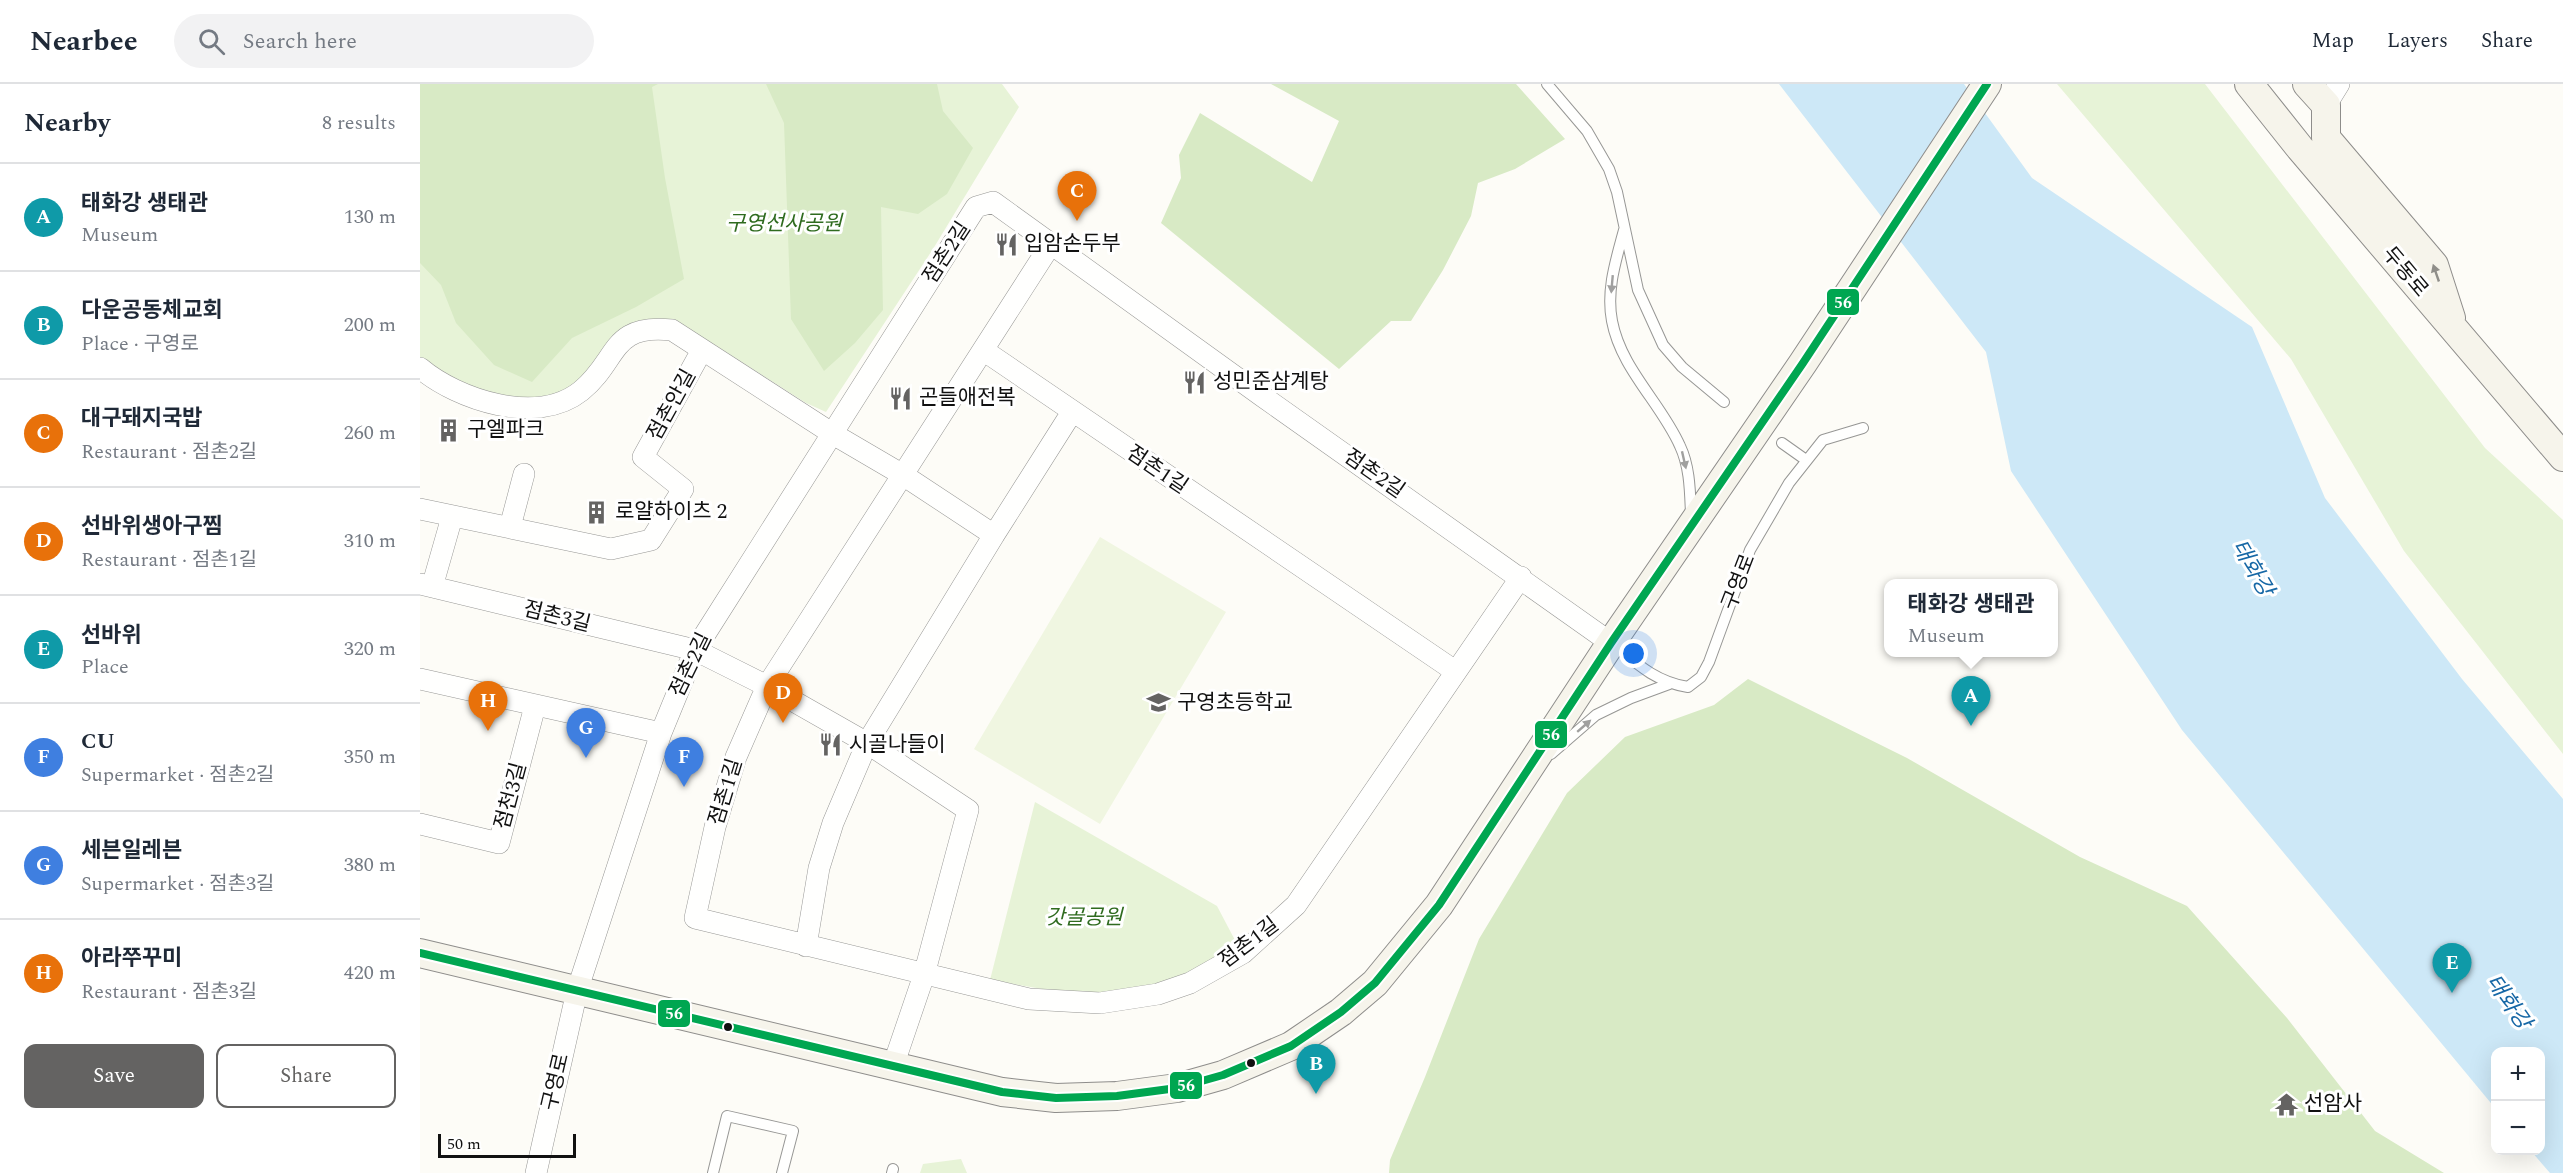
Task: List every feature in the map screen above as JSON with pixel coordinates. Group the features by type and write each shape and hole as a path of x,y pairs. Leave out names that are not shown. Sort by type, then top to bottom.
{"main road":[{"path":"420,953 1002,1092 1056,1098 1117,1096 1177,1088 1223,1075 1291,1046 1341,1012 1375,983 1439,905 1611,643 1803,363 1987,84"},
{"name":"두동로","path":"2249,84 2300,148 2563,457"},
{"path":"2307,84 2332,95 2326,138 2434,264 2454,329"}],"street":[{"name":"점촌2길","path":"577,991 661,733 695,650 976,207 993,202 1611,643"},
{"path":"983,350 1051,244"},
{"name":"점촌안길","path":"422,376 490,404 551,407 579,393 600,373 615,347 635,331 652,328 672,330 832,434 903,475"},
{"name":"점촌안길","path":"420,509 611,549 651,540 683,489 643,457 702,350"},
{"name":"점촌1길","path":"1455,671 983,350 767,686 736,757 715,827 695,918 1029,999 1100,1003 1158,993 1190,983 1243,953 1296,905 1521,577"},
{"path":"806,946 819,868 833,823 867,743 1072,412"},
{"path":"510,527 524,474"},
{"path":"903,475 994,535"},
{"path":"426,585 452,516"},
{"name":"점촌3길","path":"426,585 695,650 767,686 867,743"},
{"path":"420,679 661,733"},
{"name":"점천3길","path":"420,824 499,843 535,706"},
{"path":"867,743 968,810 924,975 893,1066"},
{"name":"구영로","path":"536,1173 577,991"}],"lane":[{"path":"1547,84 1587,131 1609,169 1638,290 1663,345 1682,367 1724,402"},
{"path":"1624,227 1611,282 1611,320 1619,346 1682,449 1690,483 1691,526"},
{"name":"구영로","path":"1523,778 1596,715 1631,698 1669,684 1688,687 1701,677 1709,662 1750,550 1789,483 1823,440 1863,428"},
{"path":"1782,443 1806,460"},
{"path":"1611,643 1648,672 1669,684"},
{"path":"713,1173 727,1116 793,1131 782,1173"}],"green space":[{"name":"구영선사공원","path":"420,84 1002,84 1019,107 933,249 826,412 806,403 715,345 702,350 652,328 600,373 529,407 420,368"},
{"path":"420,84 658,84 652,87 665,178 684,279 636,307 572,338 532,382 494,365 456,323 441,285 420,263"},
{"path":"766,84 937,84 943,111 973,148 947,194 918,214 881,207 883,310 855,343 824,371 791,319 784,123"},
{"path":"1271,84 1516,84 1565,139 1515,169 1478,183 1471,216 1443,270 1411,321 1391,321 1339,369 1161,223 1181,178 1179,155 1200,113 1312,182 1339,121"},
{"path":"2057,84 2205,84 2485,448 2563,520 2563,754 2404,551 2291,359"},
{"path":"1100,537 1226,612 1100,824 974,749"},
{"path":"1748,679 1907,758 2080,857 2187,906 2287,1018 2375,1131 2444,1173 1389,1173 1390,1160 1479,939 1567,793 1625,737 1714,705"},
{"name":"갓골공원","path":"1035,802 1217,906 1237,944 1188,977 1122,992 1066,993 990,980"},
{"path":"961,1159 967,1173 920,1173 923,1164"}],"water":[{"name":"태화강","path":"1779,84 1964,84 2032,178 2252,327 2325,498 2462,679 2563,799 2563,1173 2550,1173 2534,1155 2545,1155 2545,1047 2491,1047 2491,1103 2182,730 2011,471 1986,352"}],"transit line":[{"name":"56","path":"420,953 1002,1092 1056,1098 1117,1096 1177,1088 1223,1075 1291,1046 1341,1012 1375,983 1439,905 1611,643 1803,363 1987,84"}],"place":[{"name":"대구돼지국밥","path":"1077,221"},
{"name":"입암손두부","path":"1006,244"},
{"name":"성민준삼계탕","path":"1195,382"},
{"name":"곤들애전복","path":"901,398"},
{"name":"구엘파크","path":"449,430"},
{"name":"로얄하이츠 2","path":"597,512"},
{"name":"구영초등학교","path":"1159,703"},
{"name":"선바위생아구찜","path":"783,723"},
{"name":"태화강 생태관","path":"1971,726"},
{"name":"아라쭈꾸미","path":"488,731"},
{"name":"시골나들이","path":"831,745"},
{"name":"세븐일레븐","path":"586,758"},
{"name":"CU","path":"684,787"},
{"name":"선바위","path":"2452,993"},
{"name":"다운공동체교회","path":"1316,1094"},
{"name":"선암사","path":"2286,1104"}]}
